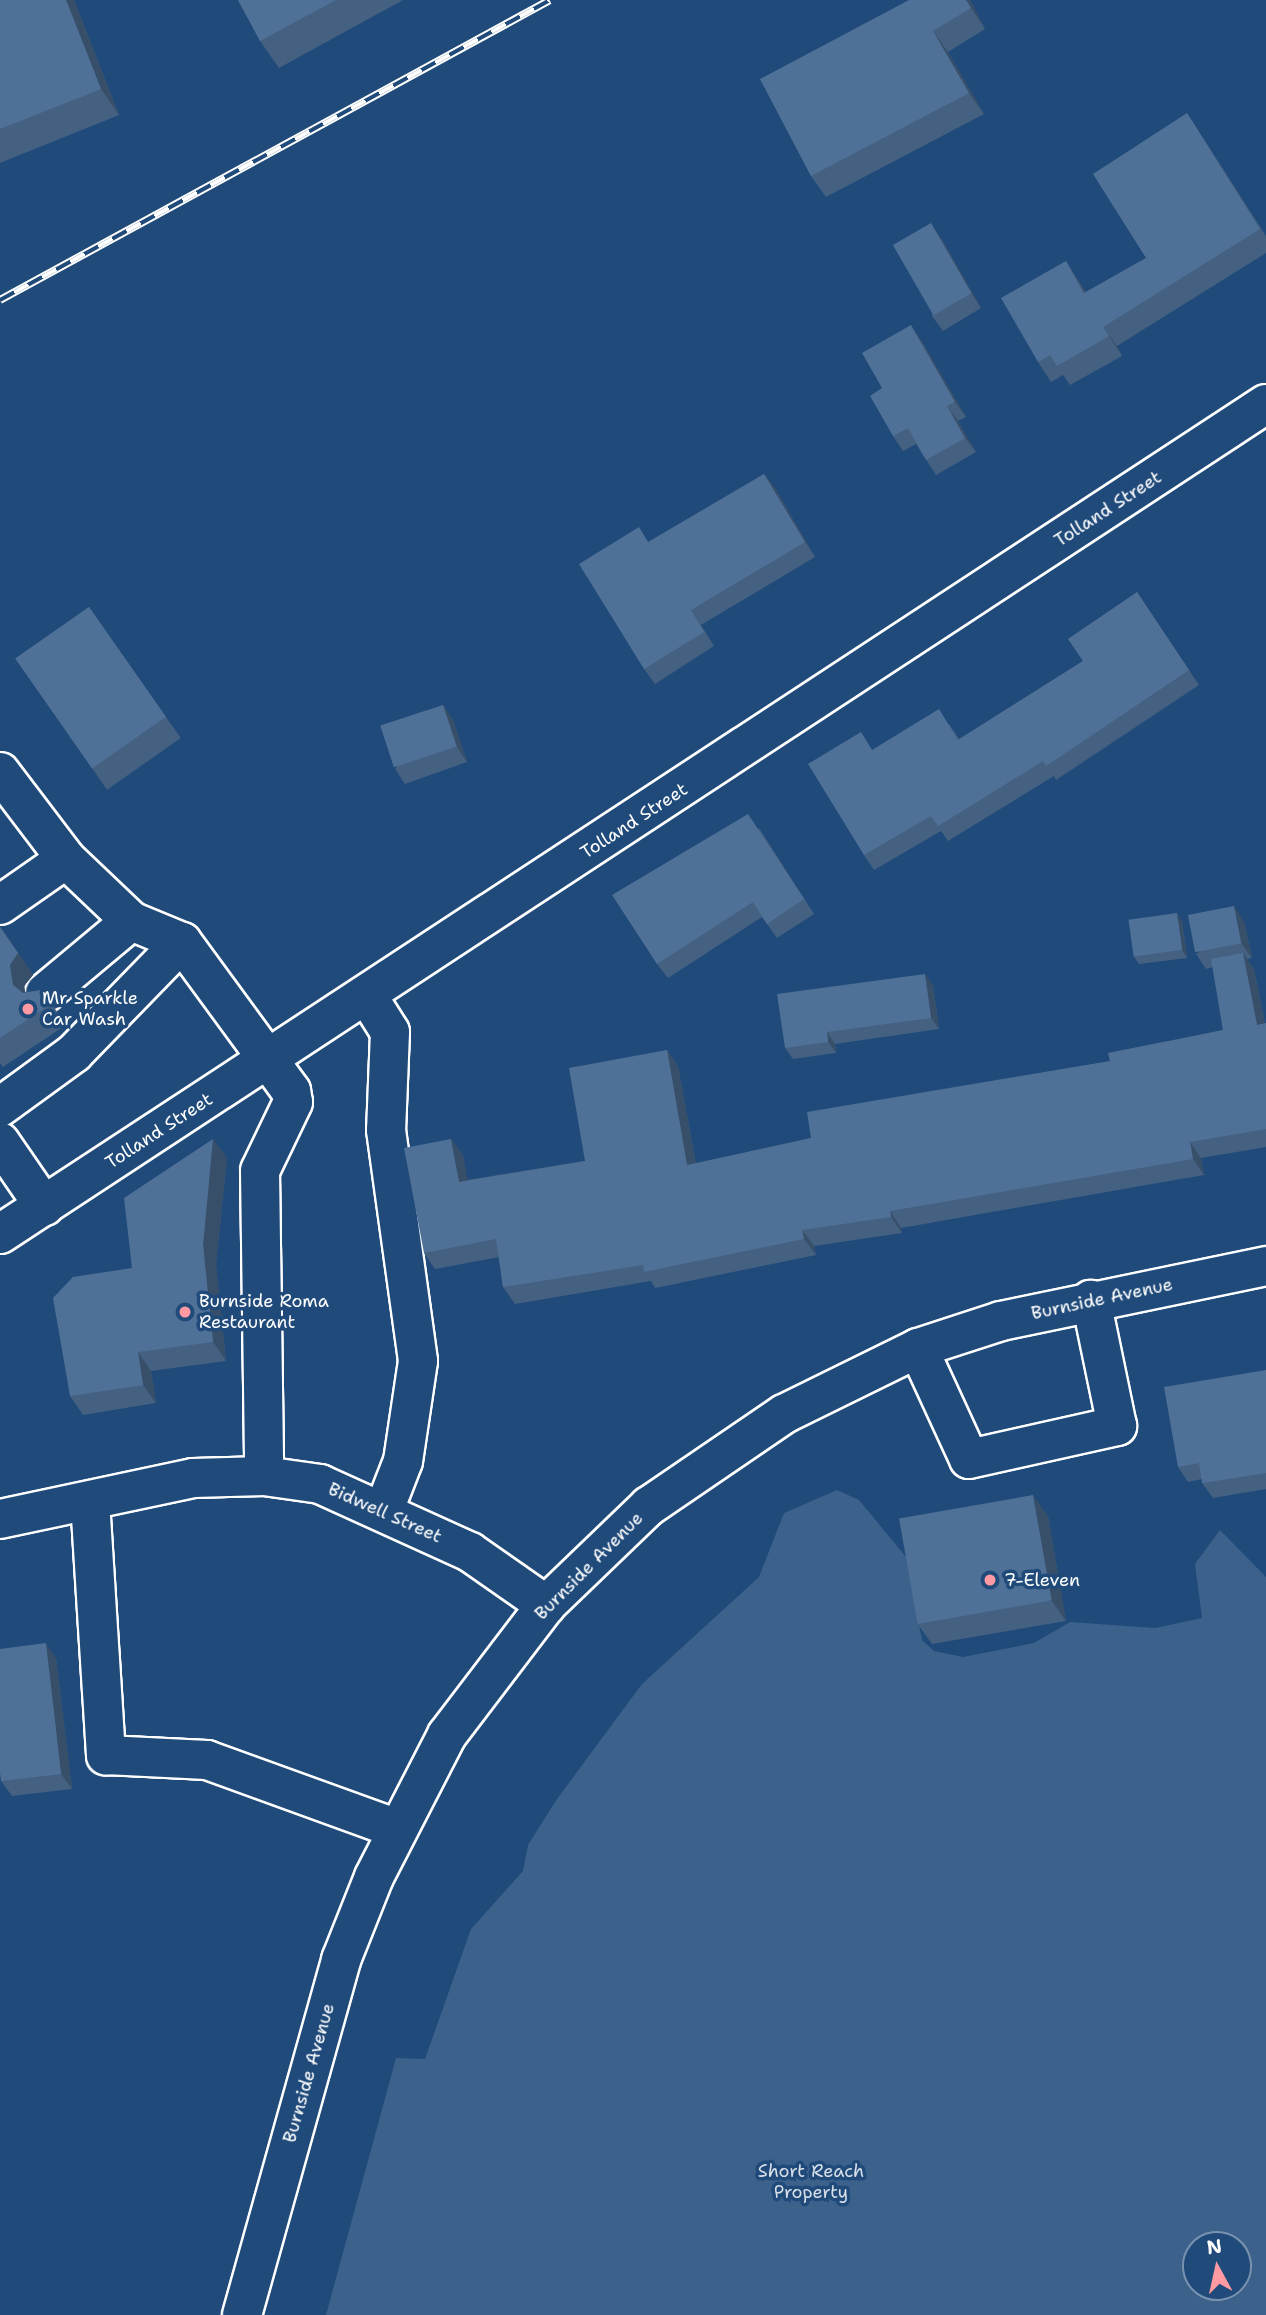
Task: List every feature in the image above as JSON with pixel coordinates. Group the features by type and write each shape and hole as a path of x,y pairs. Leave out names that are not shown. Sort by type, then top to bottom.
{"main road":[{"name":"Tolland Street","path":"0,1234 368,996 1266,404"},
{"path":"0,772 66,859 131,921 182,942 270,1060 293,1102 260,1171 264,1476"},
{"path":"0,905 66,859"},
{"path":"45,993 131,921"},
{"path":"0,1107 74,1053 182,942"},
{"path":"368,996 390,1032 386,1130 418,1382 402,1461 384,1510"},
{"path":"0,1142 44,1206"},
{"name":"Burnside Avenue","path":"242,2315 341,1960 395,1828 447,1735 546,1605 649,1506 784,1414 918,1348 1091,1300 1266,1266"},
{"path":"918,1348 969,1460 1117,1426 1091,1300"},
{"name":"Bidwell Street","path":"0,1519 192,1478 264,1476 320,1484 384,1510 470,1552 546,1605"},
{"path":"90,1500 106,1755 207,1760 395,1828"}],"green space":[{"name":"Short Reach Property","path":"837,1490 859,1500 906,1557 922,1640 934,1651 963,1657 1034,1643 1070,1622 1155,1628 1202,1618 1195,1564 1220,1530 1266,1577 1266,2315 326,2315 396,2058 425,2059 471,1929 523,1871 528,1845 557,1799 642,1684 759,1577 784,1513"}],"building":[{"path":"0,0 66,0 101,89 0,129"},
{"path":"238,0 336,0 260,41"},
{"path":"909,0 966,0 971,8 933,31 969,93 811,176 760,79"},
{"path":"1187,113 1260,229 1103,327 1109,336 1057,366 1050,355 1038,362 1001,298 1066,261 1084,293 1146,258 1093,174"},
{"path":"931,223 972,293 933,315 893,245"},
{"path":"911,325 955,402 947,406 965,438 926,460 908,428 893,436 870,396 882,388 862,353"},
{"path":"764,474 805,542 691,610 704,632 644,669 579,564 639,527 648,542"},
{"path":"1137,592 1189,670 1046,766 1043,761 938,826 931,816 864,855 808,764 861,732 872,750 939,709 958,740 1083,661 1068,639"},
{"path":"89,607 166,717 92,768 15,659"},
{"path":"443,705 457,747 394,767 380,725"},
{"path":"748,814 804,899 767,924 753,902 657,964 612,895"},
{"path":"1234,906 1241,943 1195,952 1188,915"},
{"path":"1177,913 1182,950 1134,956 1128,920"},
{"path":"0,927 18,953 10,965 13,985 23,993 42,990 51,1004 0,1038"},
{"path":"1243,953 1257,1025 1266,1023 1266,1129 1190,1142 1193,1159 890,1211 891,1217 802,1230 804,1239 644,1272 643,1265 503,1287 496,1239 424,1253 404,1148 451,1139 459,1182 585,1161 569,1068 667,1050 687,1165 811,1138 807,1112 1110,1061 1108,1053 1223,1030 1211,959"},
{"path":"925,974 931,1018 827,1032 828,1042 785,1048 777,994"},
{"path":"213,1139 203,1245 213,1342 138,1352 143,1385 70,1396 53,1298 73,1277 132,1268 124,1198"},
{"path":"1266,1370 1266,1473 1202,1483 1199,1463 1178,1467 1164,1387"},
{"name":"7-Eleven","path":"1033,1495 1052,1600 918,1624 899,1519"},
{"path":"46,1643 61,1774 1,1781 0,1649"}],"railway":[{"path":"0,300 550,0"}],"place":[{"name":"Mr Sparkle Car Wash","path":"28,1009"},
{"name":"Burnside Roma Restaurant","path":"185,1312"},
{"name":"7-Eleven","path":"990,1580"}]}
